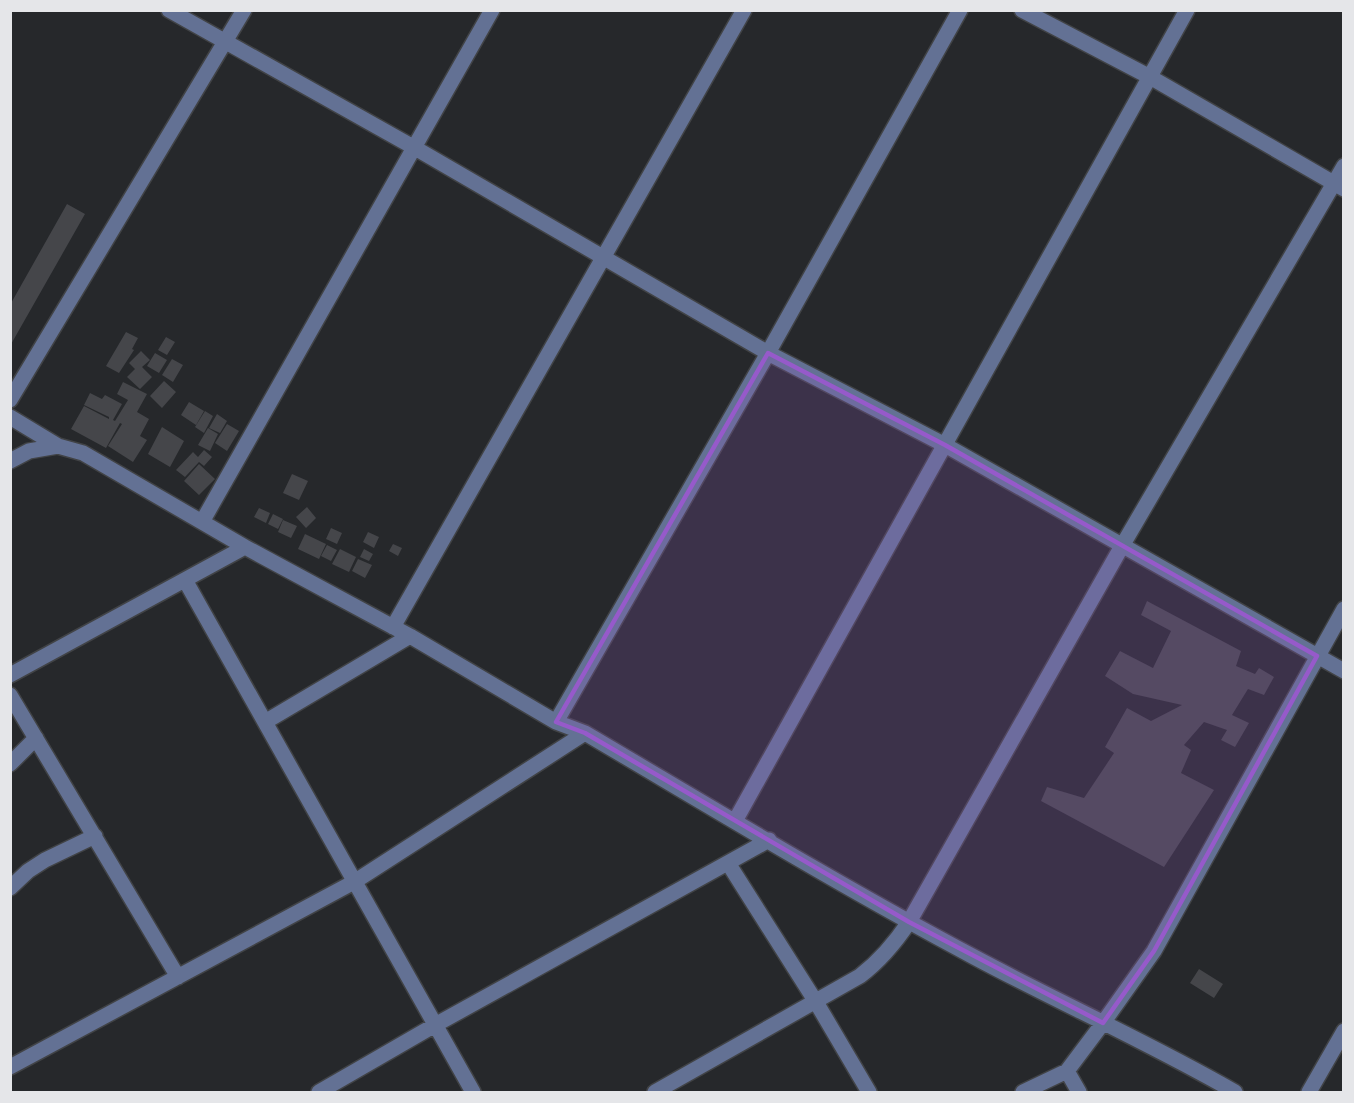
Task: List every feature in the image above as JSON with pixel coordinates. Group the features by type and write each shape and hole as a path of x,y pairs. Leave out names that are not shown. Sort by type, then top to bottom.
{"street":[{"path":"169,10 415,148 768,353 945,445 1344,670"},
{"path":"10,400 244,10"},
{"path":"202,522 492,10"},
{"path":"393,627 744,10"},
{"path":"556,722 768,353 960,10"},
{"path":"1022,10 1150,77 1338,187"},
{"path":"735,821 1187,10"},
{"path":"655,1092 860,976 894,945 1122,546 1338,187 1344,166"},
{"path":"10,417 58,446 83,453 112,469 245,547 410,636 556,722 585,733 909,922 1235,1092"},
{"path":"10,461 29,451 58,446"},
{"path":"10,675 245,547"},
{"path":"186,580 473,1092"},
{"path":"1023,1092 1067,1071 1154,951 1344,609"},
{"path":"265,722 410,636"},
{"path":"10,694 178,977"},
{"path":"10,1067 354,882 585,733"},
{"path":"10,764 36,738"},
{"path":"10,888 28,871 45,860 95,836"},
{"path":"319,1092 769,840"},
{"path":"728,863 816,1002 869,1092"},
{"path":"1309,1092 1344,1031"},
{"path":"1067,1071 1079,1092"}],"highlighted area":[{"path":"768,353 945,445 1317,656 1154,951 1103,1023 909,922 585,733 556,722"}],"building":[{"path":"67,204 85,214 10,346 10,305"},
{"path":"126,332 138,338 132,349 134,350 119,373 106,366"},
{"path":"166,337 175,342 167,355 158,350"},
{"path":"141,351 150,360 142,367 152,377 140,389 127,377 135,369 129,363"},
{"path":"155,353 167,360 159,373 147,366"},
{"path":"172,359 183,365 173,382 162,375"},
{"path":"164,381 176,392 162,408 150,396"},
{"path":"123,382 147,394 137,412 149,419 140,436 147,440 133,462 108,446 122,424 120,423 106,448 71,429 84,406 109,419 84,405 90,393 102,399 105,395 122,404 113,420 115,421 128,400 117,394"},
{"path":"189,402 204,411 196,425 181,415"},
{"path":"205,411 213,416 204,433 195,427"},
{"path":"217,414 227,421 220,433 209,428"},
{"path":"227,424 239,431 227,451 215,443"},
{"path":"162,427 184,441 170,467 148,454"},
{"path":"208,428 218,434 210,451 198,445"},
{"path":"204,450 212,457 204,466 199,462 185,477 176,470 193,452 198,457"},
{"path":"199,464 215,479 199,495 184,481"},
{"path":"292,474 308,481 299,500 283,493"},
{"path":"307,507 316,518 306,528 296,517"},
{"path":"259,508 270,513 266,523 254,517"},
{"path":"273,514 283,519 278,529 268,524"},
{"path":"283,520 297,526 291,538 278,532"},
{"path":"331,528 342,533 337,544 326,539"},
{"path":"368,532 379,537 374,548 363,542"},
{"path":"305,534 326,544 319,559 298,549"},
{"path":"393,544 402,548 398,556 389,551"},
{"path":"327,545 337,550 331,561 321,556"},
{"path":"340,549 356,557 349,572 332,564"},
{"path":"364,549 373,554 369,561 360,557"},
{"path":"358,559 372,565 365,578 352,571"},
{"path":"1147,601 1241,651 1236,666 1255,674 1259,668 1274,677 1264,695 1248,689 1232,715 1249,723 1235,747 1221,740 1227,730 1204,722 1184,745 1191,750 1181,773 1214,790 1164,867 1041,801 1047,787 1084,798 1114,753 1105,747 1127,708 1151,721 1182,705 1133,694 1105,676 1120,651 1153,668 1171,631 1141,615"},
{"path":"1199,969 1223,984 1214,998 1190,983"}]}
